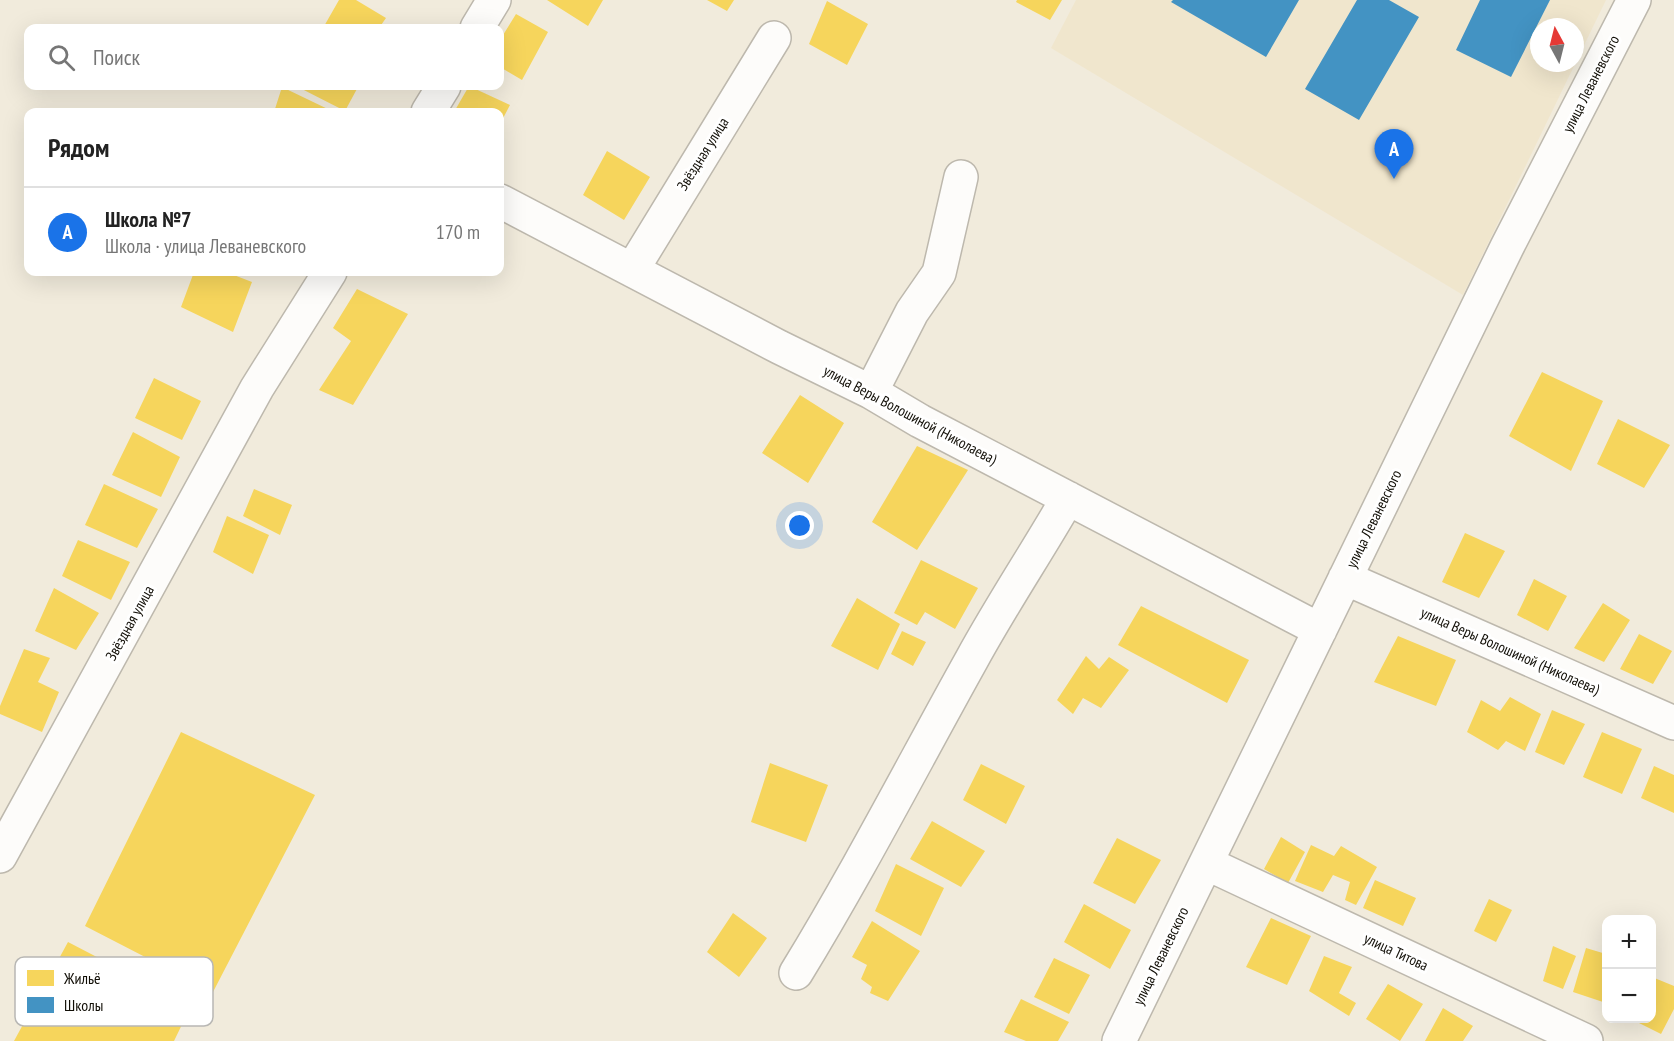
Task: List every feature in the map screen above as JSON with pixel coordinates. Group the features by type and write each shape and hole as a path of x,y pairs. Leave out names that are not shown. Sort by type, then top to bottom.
{"street":[{"path":"479,24 494,0"},
{"name":"улица Леваневского","path":"1119,1041 1507,247 1634,0"},
{"name":"Звёздная улица","path":"632,270 774,38"},
{"path":"430,108 442,90"},
{"path":"871,392 912,312 939,273 961,177"},
{"name":"улица Веры Волошиной (Николаева)","path":"504,203 871,392 1320,630"},
{"name":"Звёздная улица","path":"0,856 257,388 327,276"},
{"path":"796,973 847,889 885,814 973,657 1068,498"},
{"name":"улица Веры Волошиной (Николаева)","path":"1345,578 1674,723"},
{"name":"улица Титова","path":"1206,863 1586,1041"}],"shaded area":[{"path":"1076,0 1606,0 1584,45 1584,18 1530,18 1530,72 1571,72 1463,295 1051,48"}],"building: Жильё":[{"path":"339,0 356,0 386,18 382,24 325,24"},
{"path":"547,0 603,0 588,26"},
{"path":"707,0 734,0 727,11"},
{"path":"1017,0 1062,0 1050,20 1016,2"},
{"path":"827,1 868,24 847,65 809,44"},
{"path":"516,14 548,32 522,80 504,69 504,34"},
{"path":"281,90 288,90 326,108 275,108"},
{"path":"304,90 356,90 347,108 339,108"},
{"path":"467,90 478,90 510,105 504,116 504,108 456,108"},
{"path":"607,151 650,177 624,220 583,195"},
{"path":"193,276 236,276 252,282 233,332 181,307"},
{"path":"357,289 408,314 353,405 319,390 351,341 333,328"},
{"path":"1542,372 1603,401 1571,471 1509,436"},
{"path":"154,378 201,401 182,440 135,418"},
{"path":"800,395 844,423 808,483 762,453"},
{"path":"1618,419 1670,445 1644,488 1597,464"},
{"path":"133,432 180,457 161,497 112,475"},
{"path":"917,446 968,470 917,550 872,522"},
{"path":"104,484 158,509 137,548 85,525"},
{"path":"254,489 292,505 280,535 243,516"},
{"path":"227,516 269,535 253,574 213,552"},
{"path":"1465,533 1505,551 1479,598 1442,582"},
{"path":"78,540 130,562 111,600 62,576"},
{"path":"921,560 978,588 955,629 925,612 917,625 894,613"},
{"path":"1534,579 1567,596 1548,631 1517,615"},
{"path":"54,588 99,613 76,650 35,631"},
{"path":"857,598 900,624 878,670 831,646"},
{"path":"1603,603 1630,620 1604,662 1574,648"},
{"path":"1141,606 1249,660 1227,703 1118,645"},
{"path":"902,631 926,642 913,666 891,654"},
{"path":"1639,634 1672,651 1653,684 1620,669"},
{"path":"1398,636 1456,660 1436,706 1374,682"},
{"path":"24,649 50,658 38,682 59,692 42,732 0,714 0,706"},
{"path":"1086,656 1099,669 1109,657 1129,670 1101,708 1083,698 1073,714 1057,700"},
{"path":"1510,697 1541,714 1525,751 1506,741 1498,750 1467,732 1481,700 1500,711"},
{"path":"1552,710 1585,724 1564,765 1535,752"},
{"path":"181,732 315,795 213,992 213,957 145,957 85,926"},
{"path":"1602,732 1642,749 1622,794 1583,777"},
{"path":"770,763 828,785 806,842 751,822"},
{"path":"981,764 1025,786 1006,824 963,800"},
{"path":"1654,766 1674,775 1674,813 1641,798"},
{"path":"932,821 985,851 961,887 910,859"},
{"path":"1281,837 1305,852 1288,883 1264,869"},
{"path":"1117,838 1161,860 1135,904 1093,883"},
{"path":"1311,845 1334,856 1341,846 1377,867 1356,905 1345,900 1350,882 1333,875 1323,892 1295,881"},
{"path":"896,864 944,888 921,936 875,911"},
{"path":"1375,880 1416,898 1403,926 1363,908"},
{"path":"1489,899 1512,910 1496,942 1474,931"},
{"path":"1084,904 1131,930 1110,969 1064,942"},
{"path":"733,913 767,938 739,977 707,952"},
{"path":"1271,918 1311,936 1287,985 1246,967"},
{"path":"872,921 920,951 888,1001 870,993 872,987 861,979 867,965 852,957"},
{"path":"68,942 97,957 60,957"},
{"path":"1553,946 1576,956 1563,989 1543,981"},
{"path":"1586,948 1602,953 1602,1002 1573,992"},
{"path":"1324,956 1352,967 1339,993 1356,1003 1349,1016 1309,991"},
{"path":"1054,958 1090,975 1069,1014 1034,997"},
{"path":"1656,979 1674,986 1674,1009 1661,1034 1639,1023 1656,1023"},
{"path":"1388,984 1423,1004 1400,1041 1366,1019"},
{"path":"1021,999 1069,1022 1058,1041 1026,1041 1004,1032"},
{"path":"1443,1008 1473,1026 1463,1041 1425,1041"},
{"path":"22,1026 181,1026 174,1041 14,1041"}],"building: Школы":[{"path":"1173,0 1299,0 1266,57 1171,2"},
{"path":"1357,0 1389,0 1419,17 1359,120 1305,89"},
{"path":"1480,0 1550,0 1541,18 1530,18 1530,39 1511,77 1456,50"}],"place":[{"name":"Школа №7","path":"1394,179"}]}
